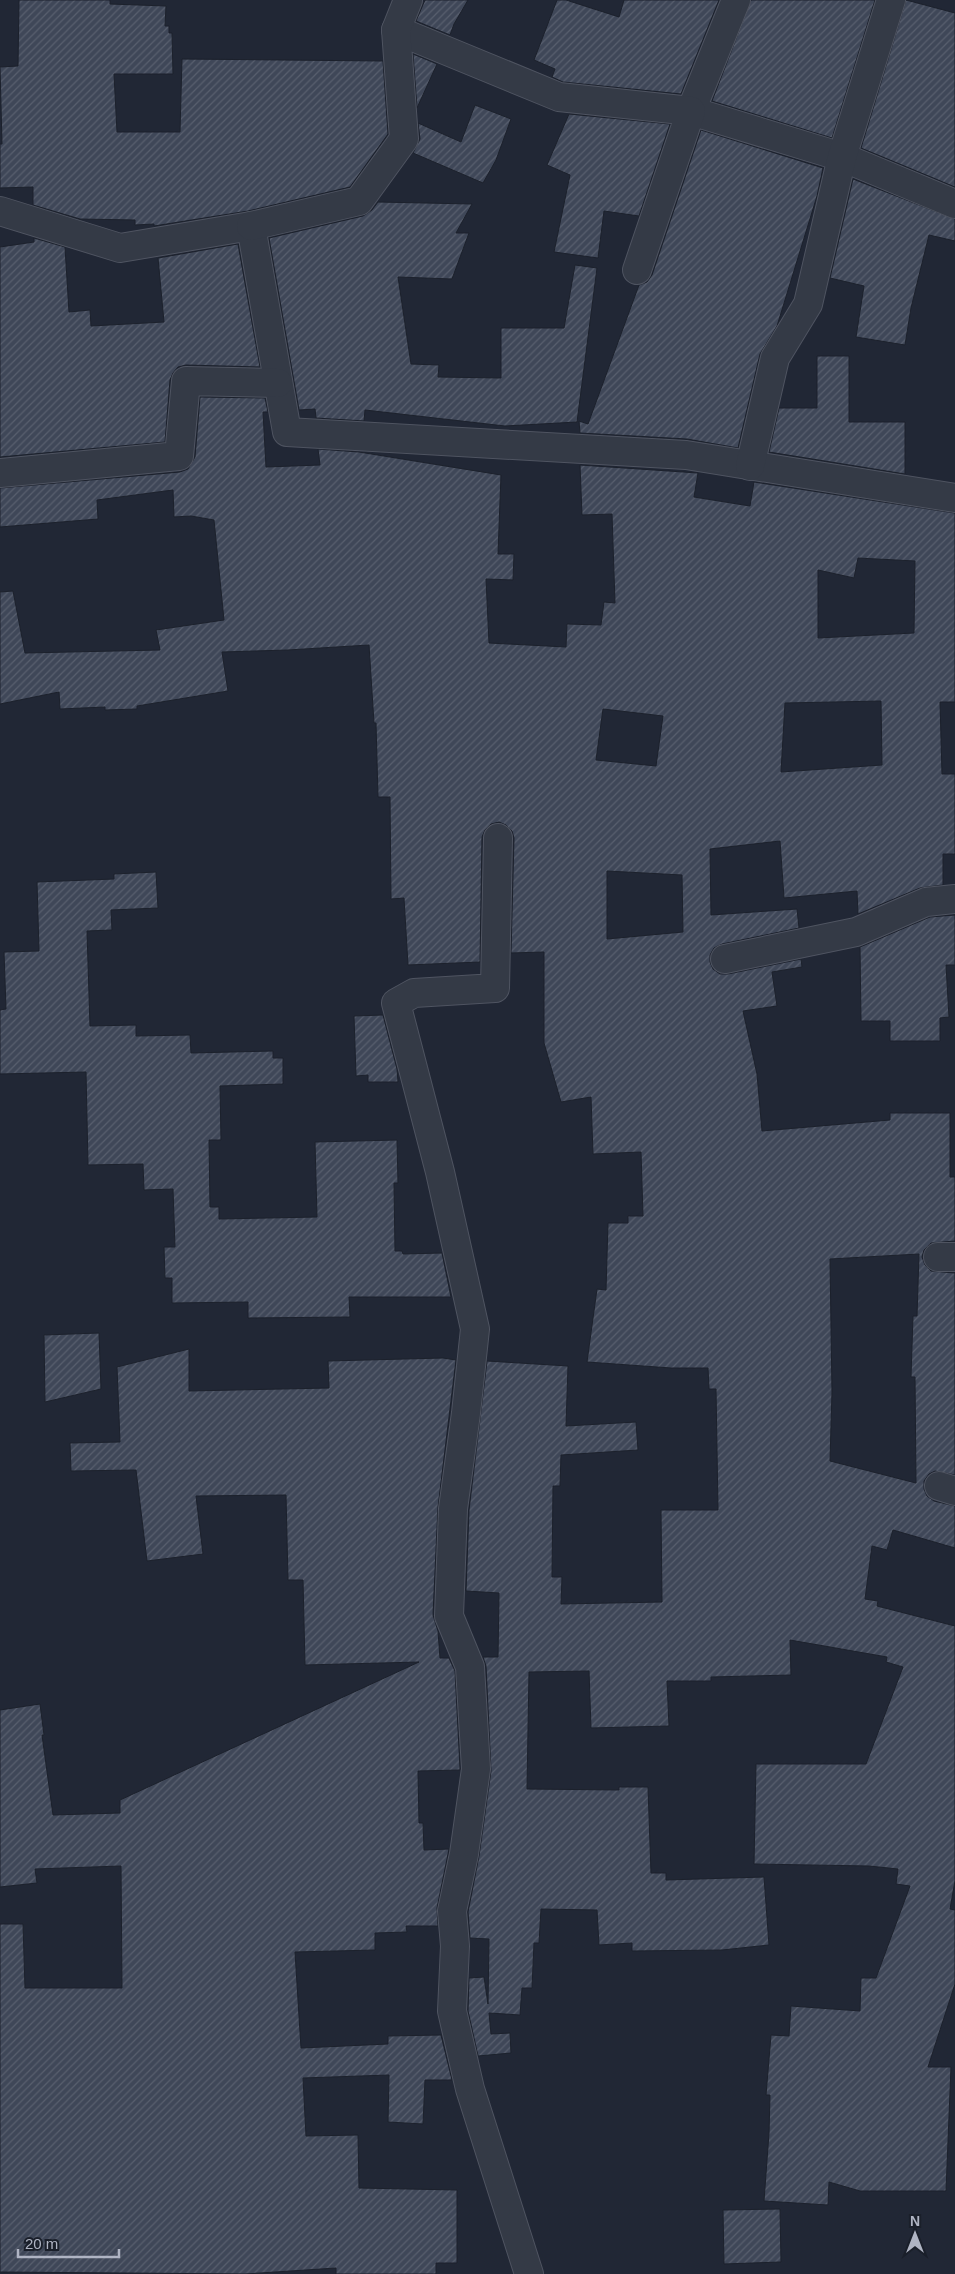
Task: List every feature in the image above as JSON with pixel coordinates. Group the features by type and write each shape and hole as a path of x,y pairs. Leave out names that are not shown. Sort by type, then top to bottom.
{"street":[{"path":"0,211 120,248 251,226 359,200 404,140 396,30 408,0"},
{"path":"637,270 691,111 736,0"},
{"path":"750,466 775,358 808,304 842,157 891,0"},
{"path":"396,30 559,97 691,111 842,157 955,204"},
{"path":"251,226 287,432 686,455 955,498"},
{"path":"0,473 179,456 186,382 278,383"},
{"path":"498,838 495,988 414,993 396,1003 440,1172 475,1329 453,1509 449,1616 470,1667 476,1769 464,1854 452,1911 455,1946 452,2011 470,2089 529,2274"},
{"path":"725,959 856,932 926,902 955,899"}],"building":[{"path":"19,0 110,0 110,4 166,6 165,26 169,26 169,33 172,33 173,74 114,74 117,132 180,132 182,59 383,61 388,134 350,187 248,211 154,226 154,224 135,225 135,220 80,219 33,205 33,187 0,188 0,144 2,144 0,67 18,66"},
{"path":"425,0 468,0 450,35 416,21"},
{"path":"557,0 566,0 619,17 624,0 719,0 681,94 563,82 552,77 555,69 534,60"},
{"path":"751,0 875,0 832,138 712,101"},
{"path":"906,0 955,13 955,187 861,148"},
{"path":"413,54 437,64 417,108"},
{"path":"475,105 511,119 496,160 483,183 413,153 420,139 418,123 461,142"},
{"path":"569,114 670,124 639,216 604,211 598,258 554,252 570,175 547,165"},
{"path":"701,130 823,168 817,196 777,326 760,354 738,448 687,439 580,433 579,421 588,424 639,285 647,282 652,275"},
{"path":"853,179 955,219 955,241 929,235 911,308 905,345 856,337 864,286 830,278"},
{"path":"378,202 472,204 456,233 469,233 452,279 398,277 411,364 439,365 438,377 501,378 501,328 564,328 575,265 597,268 577,422 505,426 365,410 364,421 316,418 315,409 299,410 269,238 363,216 372,210"},
{"path":"34,238 65,247 69,312 90,310 91,326 164,322 158,258 238,244 260,367 186,365 178,367 170,380 165,442 0,457 0,247 34,242"},
{"path":"817,356 849,356 849,422 905,422 905,474 769,452 779,408 817,408"},
{"path":"200,397 265,398 268,412 263,412 266,467 320,465 318,449 359,452 501,475 498,554 514,554 513,580 486,579 489,643 566,647 567,624 601,625 604,602 615,603 612,514 582,515 580,465 698,473 694,497 750,506 754,482 955,513 955,702 940,702 942,774 955,774 955,854 943,854 943,885 920,888 858,914 857,891 784,898 780,841 710,849 711,915 797,909 799,928 722,944 714,948 710,955 713,969 720,974 801,959 802,967 772,972 777,1006 743,1011 757,1074 762,1131 890,1120 890,1113 950,1113 950,1177 955,1177 955,1241 931,1243 924,1250 922,1257 925,1265 931,1271 955,1273 955,1475 935,1471 929,1474 924,1481 924,1489 927,1496 934,1501 955,1506 955,1548 893,1530 887,1550 872,1546 865,1599 878,1601 877,1606 955,1626 955,1881 950,1909 955,1910 955,1984 928,2067 951,2067 946,2191 860,2191 829,2182 828,2205 764,2201 770,2095 766,2095 771,2035 789,2036 791,2006 860,2011 861,1978 876,1978 910,1886 896,1884 898,1869 869,1866 754,1864 756,1764 866,1764 903,1667 886,1662 887,1657 790,1640 791,1675 711,1677 711,1681 667,1681 669,1726 591,1728 589,1671 529,1672 527,1789 619,1790 619,1787 648,1787 651,1873 666,1873 666,1880 764,1877 769,1945 722,1950 632,1951 632,1943 599,1945 597,1910 541,1909 539,1943 534,1943 532,1988 522,1988 520,2015 489,2013 491,2034 510,2033 511,2053 478,2056 468,2011 469,1978 484,1977 488,2004 489,1939 470,1938 468,1912 479,1856 491,1771 486,1666 483,1657 498,1657 499,1593 466,1591 469,1510 487,1361 568,1366 566,1426 636,1422 638,1450 561,1455 560,1486 553,1486 552,1577 562,1577 561,1604 662,1602 661,1510 718,1510 716,1389 709,1389 708,1368 671,1368 587,1362 597,1289 606,1290 608,1223 628,1223 628,1216 643,1216 641,1152 593,1154 591,1097 561,1102 544,1043 544,952 511,953 514,838 512,831 506,825 499,822 491,824 485,830 482,837 480,962 408,965 404,898 391,899 390,797 378,797 376,723 374,723 369,645 222,652 228,691 137,706 137,709 105,710 105,707 60,709 59,692 0,704 0,592 13,591 25,653 160,650 156,630 224,620 214,520 191,516 174,517 173,490 97,500 98,519 0,527 0,488 180,472 188,469 195,457","holes":["858,558 915,561 914,633 818,638 818,570 854,578","881,701 882,765 781,772 785,703","603,709 663,716 656,766 596,760","607,871 682,875 683,932 607,939","919,1254 917,1316 913,1316 911,1377 915,1377 916,1483 830,1461 832,1392 830,1259"]},
{"path":"156,872 158,908 111,910 112,930 87,931 90,1026 136,1025 136,1036 190,1035 191,1053 273,1051 273,1058 283,1058 283,1084 220,1086 221,1140 209,1140 210,1207 219,1207 219,1219 317,1217 315,1142 397,1140 398,1183 394,1183 395,1251 402,1251 403,1254 442,1253 451,1297 349,1297 350,1317 248,1318 248,1302 172,1303 172,1278 165,1278 164,1247 175,1247 173,1189 144,1190 143,1164 88,1165 86,1072 0,1074 0,1010 6,1009 4,952 39,951 37,882 114,879 114,874"},
{"path":"955,915 955,965 946,965 949,1017 940,1018 940,1041 890,1041 890,1021 861,1021 860,947 930,917"},
{"path":"383,1015 397,1069 398,1082 368,1082 368,1075 356,1076 354,1016"},
{"path":"99,1333 101,1389 45,1402 44,1335"},
{"path":"189,1349 189,1391 329,1388 328,1361 443,1358 456,1360 438,1507 433,1615 438,1631 440,1658 449,1658 455,1671 460,1770 418,1771 419,1823 423,1823 424,1850 449,1849 437,1908 438,1926 406,1926 407,1932 375,1933 375,1950 295,1952 301,2048 388,2044 388,2036 441,2035 452,2080 425,2080 423,2124 388,2122 389,2075 303,2078 306,2136 358,2135 359,2188 457,2190 457,2263 436,2263 436,2274 336,2274 336,2268 245,2274 0,2272 0,1924 23,1924 25,1988 122,1988 121,1866 35,1869 37,1883 0,1887 0,1710 40,1704 44,1735 42,1735 53,1815 120,1813 120,1800 419,1662 305,1665 303,1580 288,1580 286,1495 196,1496 203,1554 147,1561 136,1470 71,1471 70,1443 120,1442 117,1367"},
{"path":"780,2209 781,2262 724,2264 723,2210"}]}
